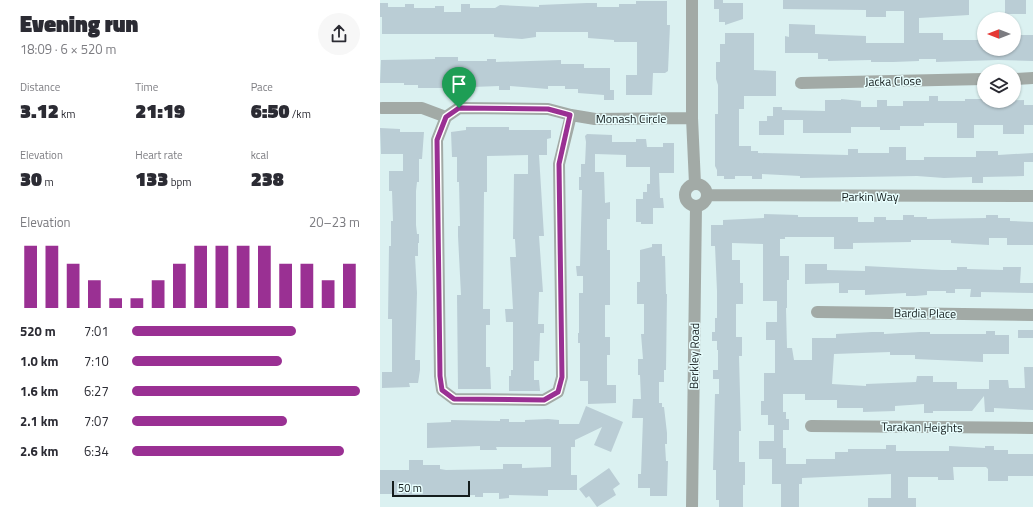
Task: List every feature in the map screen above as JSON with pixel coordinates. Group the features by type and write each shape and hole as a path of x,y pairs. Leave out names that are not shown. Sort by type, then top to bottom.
{"street":[{"path":"692,0 692,118 695,184"},
{"path":"1021,79 1033,78"},
{"name":"Jacka Close","path":"801,83 977,79"},
{"path":"382,108 422,108 446,117 437,140 440,376 442,390 454,399 544,400 558,392 562,377 559,164 570,115"},
{"name":"Monash Circle","path":"446,117 459,108 548,109 570,115 595,119 692,118"},
{"path":"695,184 703,187 707,195 703,203 696,206 688,202 685,195 688,188 695,184"},
{"name":"Parkin Way","path":"707,195 1033,196"},
{"name":"Berkley Road","path":"692,507 696,206"},
{"name":"Bardia Place","path":"818,312 1033,315"},
{"name":"Tarakan Heights","path":"811,426 1033,428"}],"building":[{"path":"714,0 723,0 723,3 743,3 743,19 725,25 725,22 719,22 719,9 714,9"},
{"path":"783,0 969,0 969,15 919,18 919,33 943,33 943,40 977,40 977,56 1021,56 1021,35 1033,35 1033,61 998,60 936,62 936,59 919,59 919,61 893,62 871,62 871,60 828,61 828,59 818,59 818,53 785,53 785,36 789,37 789,24 815,25 815,34 866,36 866,43 904,43 904,11 886,11 886,17 866,17 866,10 783,9"},
{"path":"1005,0 1026,0 1026,14 1021,14 1021,12 1005,12"},
{"path":"636,1 667,1 667,25 670,25 668,71 665,73 653,73 652,95 626,95 626,75 637,75 637,42 614,42 614,40 588,38 588,32 536,32 536,37 522,39 494,37 494,34 382,34 382,17 380,17 380,3 388,3 388,7 405,7 405,4 414,4 414,8 435,8 435,6 444,6 444,12 461,12 461,4 470,4 470,8 495,8 500,5 539,7 539,5 587,3 597,3 597,7 619,7 619,4 636,4"},
{"path":"725,33 754,33 754,70 776,71 776,96 744,96 744,109 739,109 739,146 751,146 751,151 758,151 758,153 848,155 848,149 858,149 858,153 889,153 889,147 906,147 906,160 924,160 924,157 976,157 976,151 998,151 998,155 1033,153 1033,162 1024,162 1024,176 983,177 983,183 972,183 972,177 944,178 917,176 800,178 800,176 762,174 762,179 752,179 752,176 735,176 735,179 724,179 724,176 717,176 715,166 715,114 718,114 716,62 720,62 720,44 725,44"},
{"path":"435,57 458,57 458,61 487,61 487,59 496,59 496,62 561,60 561,64 584,64 584,68 610,68 610,90 614,90 614,100 604,100 604,95 578,93 578,89 565,89 565,86 548,86 548,89 510,86 510,90 499,90 499,86 472,87 472,85 444,86 444,88 418,88 418,85 404,85 404,83 380,83 381,60 435,59"},
{"path":"929,96 938,96 938,101 965,101 965,99 977,99 977,108 1021,108 1021,100 1024,100 1024,105 1033,105 1033,125 1024,125 1024,134 1003,134 1003,125 974,125 974,138 957,138 957,123 924,123 924,126 900,126 900,130 880,130 880,127 851,127 851,133 803,133 803,120 784,120 784,135 759,135 759,121 767,121 767,116 773,116 773,107 782,107 782,110 825,111 825,100 841,99 861,101 861,107 877,107 877,100 887,100 887,106 903,106 903,101 929,101"},
{"path":"466,127 509,127 509,130 551,130 551,138 547,139 547,155 539,155 544,236 539,236 543,292 539,292 538,324 544,324 544,333 540,333 539,361 534,361 534,380 539,380 540,391 509,391 509,376 511,376 511,370 513,370 513,322 506,322 505,309 513,309 510,257 516,257 515,239 513,239 514,174 528,174 528,155 487,156 487,192 484,192 483,309 490,309 490,325 486,325 486,367 490,367 491,389 458,389 457,295 461,295 458,236 458,226 460,226 459,182 457,182 457,157 452,157 451,132 466,130"},
{"path":"380,128 400,129 400,132 424,132 422,159 419,159 419,182 417,182 416,191 416,225 417,234 419,234 419,243 418,256 415,256 417,293 415,360 420,360 420,370 418,383 409,383 410,387 382,388 382,372 392,372 392,319 388,319 389,246 391,246 391,221 393,221 392,191 389,191 389,171 403,171 403,154 381,154"},
{"path":"587,134 612,135 612,142 636,142 636,139 646,139 647,147 663,147 663,143 674,143 674,173 659,173 660,198 663,198 664,208 653,208 653,224 641,224 641,222 636,222 636,199 643,199 643,192 647,192 647,184 650,184 650,167 626,167 626,155 595,154 595,172 604,172 605,203 610,202 610,219 607,219 607,250 610,250 610,305 605,305 605,337 610,337 610,355 607,355 607,385 616,385 616,403 588,404 588,381 580,381 580,343 578,343 579,293 583,293 583,276 577,276 576,266 580,266 582,190 579,190 579,177 581,177 581,164 585,164 585,136"},
{"path":"764,214 798,215 798,217 858,217 858,222 874,222 874,217 886,217 886,220 903,220 903,215 927,217 927,219 986,218 986,215 998,215 998,218 1010,218 1010,221 1033,222 1033,245 1007,245 1007,238 989,238 989,245 951,243 951,240 911,240 911,242 853,243 853,249 834,249 834,237 785,237 785,239 780,239 780,256 789,256 789,280 787,280 786,308 787,348 792,348 794,360 812,360 812,338 836,338 836,334 872,332 884,332 884,334 930,332 930,334 986,334 986,331 995,331 995,335 1009,335 1009,354 983,354 983,362 915,359 915,355 890,355 890,352 834,354 832,384 866,386 866,384 916,382 917,376 933,376 933,382 957,382 957,389 989,389 989,380 1008,380 1009,388 1025,388 1024,367 1033,367 1033,410 994,408 994,412 985,412 984,396 972,411 933,411 933,413 924,413 924,404 895,406 895,411 863,412 863,408 837,408 837,400 805,400 805,394 783,394 783,412 786,412 786,419 789,419 789,430 783,430 783,448 786,448 786,464 806,464 806,459 835,459 835,452 848,452 848,449 886,449 886,445 896,445 896,451 949,451 949,446 985,448 985,446 994,446 994,450 1008,450 1008,454 1033,454 1033,476 1008,476 1008,481 988,481 988,469 986,467 953,467 954,480 938,480 938,477 908,477 908,498 916,498 916,507 868,507 868,498 891,498 891,474 802,478 802,484 799,484 799,507 781,507 781,484 772,484 772,459 759,459 759,441 774,441 774,425 768,425 768,415 761,415 761,401 764,401 764,373 775,373 775,340 766,340 766,322 777,322 777,301 763,301 763,244 732,243 732,260 740,260 740,283 743,283 743,304 736,304 736,337 742,337 742,356 739,356 741,431 739,431 739,462 745,462 745,485 743,485 743,507 719,507 719,500 716,500 716,470 713,470 715,394 719,394 719,379 713,379 713,370 718,370 718,350 717,341 712,341 712,332 715,332 715,318 717,318 717,291 715,246 711,246 711,225 723,225 723,220 764,218"},
{"path":"652,244 662,244 662,256 665,256 667,294 666,370 664,370 664,382 659,382 659,403 662,403 662,407 664,407 667,433 667,444 665,444 666,461 668,461 667,496 650,496 650,488 638,488 638,474 641,474 643,418 632,418 633,399 641,399 638,359 643,359 641,334 644,334 644,304 637,304 637,282 640,282 640,250 652,247"},
{"path":"805,264 827,264 827,270 865,271 865,266 942,270 957,270 957,267 967,267 967,269 1003,270 1003,267 1021,267 1020,283 1033,283 1033,293 981,292 981,297 970,297 971,289 955,289 955,293 946,293 946,291 927,291 927,295 915,296 906,296 906,293 865,295 865,290 848,290 848,293 839,293 839,283 805,284"},
{"path":"1018,330 1033,330 1033,338 1018,338"},
{"path":"586,406 623,422 611,452 594,445 602,427 575,440 575,447 571,447 571,475 577,475 577,490 548,490 548,496 509,495 509,498 499,499 499,493 483,493 483,497 475,497 475,495 392,497 392,494 380,494 380,470 409,470 409,460 423,460 423,465 440,465 440,469 446,470 503,469 503,464 522,464 522,468 551,467 551,447 496,447 497,450 480,450 480,446 427,448 427,423 451,422 451,420 500,421 500,419 509,419 509,422 525,422 525,420 548,419 559,420 559,424 579,424"},
{"path":"609,468 620,484 613,489 616,495 597,507 589,496 586,498 579,489"}],"route":[{"path":"459,108 548,109 570,115 559,164 562,377 558,392 544,400 454,399 442,390 440,376 437,140 446,117 459,108"}]}
